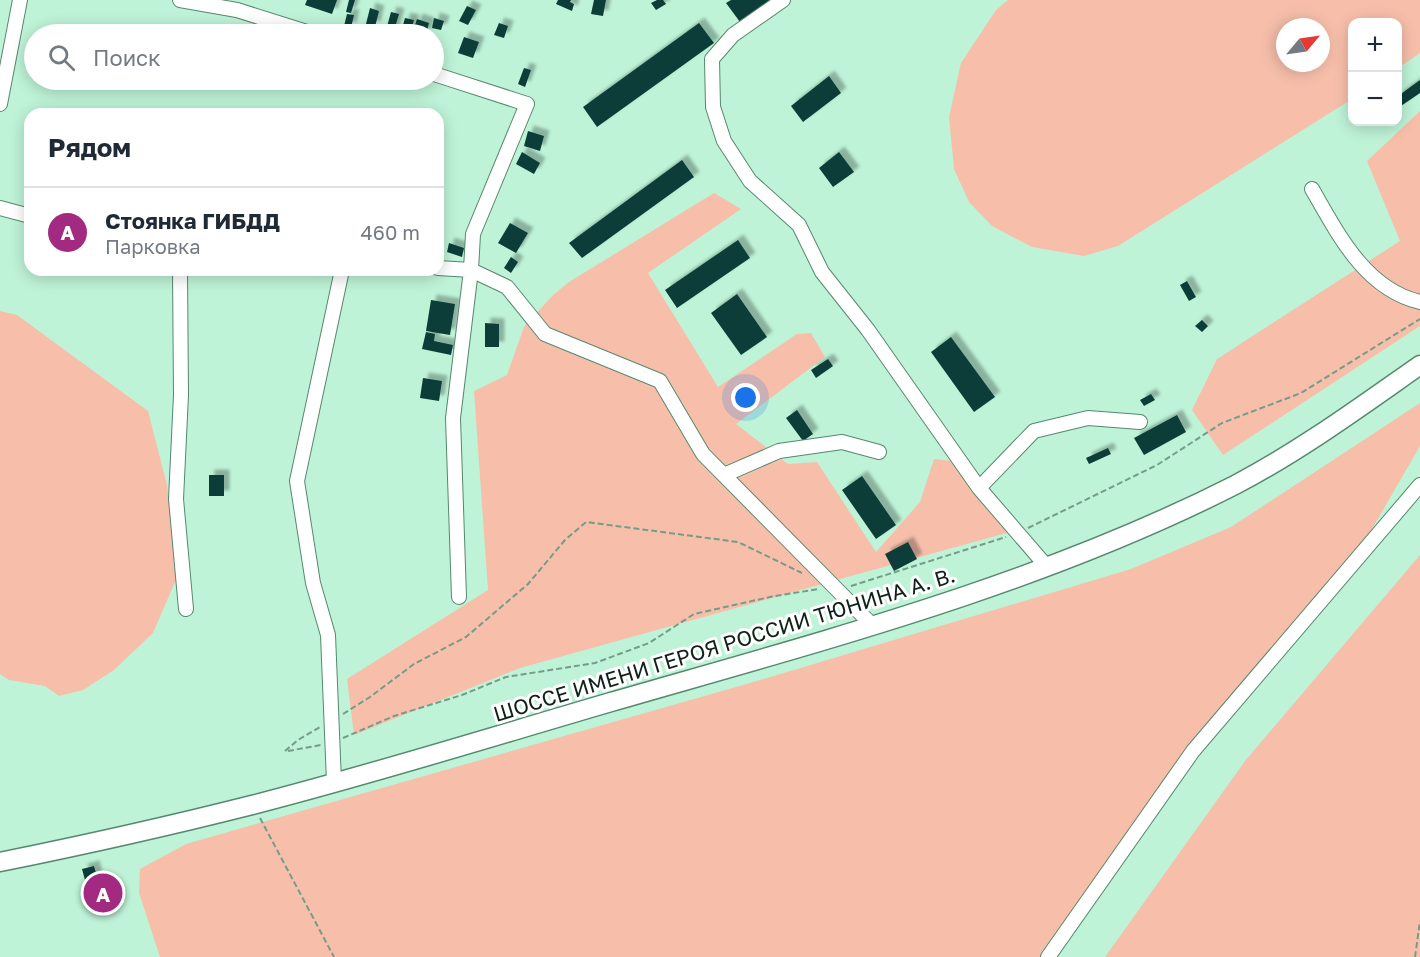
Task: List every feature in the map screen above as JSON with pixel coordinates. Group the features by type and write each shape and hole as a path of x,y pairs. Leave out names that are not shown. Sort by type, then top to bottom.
{"main road":[{"name":"ШОССЕ ИМЕНИ ГЕРОЯ РОССИИ ТЮНИНА А. В.","path":"0,862 129,835 256,804 873,626 1048,568 1132,534 1238,483 1315,437 1420,365"}],"street":[{"path":"0,104 20,0"},
{"path":"180,0 242,5 288,24"},
{"path":"783,0 733,35 712,59 713,107 724,141 750,181 799,225 822,272 868,330 979,488 1048,568"},
{"path":"444,77 527,104 473,234 471,270 453,418 459,597"},
{"path":"1312,189 1344,243 1378,283 1420,302"},
{"path":"0,208 24,214"},
{"path":"444,268 471,270 507,287 545,334 660,381 703,454 873,626"},
{"path":"180,276 181,395 176,499 186,609"},
{"path":"334,782 328,635 312,583 297,481 341,276"},
{"path":"979,488 1034,431 1088,418 1140,422"},
{"path":"724,475 779,451 842,442 879,452"},
{"path":"1048,957 1193,751 1420,485"}],"path":[{"path":"809,577 738,542 586,522 565,540 528,584 466,637 414,664 370,697 298,740 285,751 332,742 394,716 462,695 506,677 595,663 649,643 694,614 829,587 838,591 997,541 1073,507 1157,465 1222,423 1301,393 1420,319"},
{"path":"256,804 260,817 334,957"},
{"path":"1415,957 1420,921"}],"shaded area":[{"path":"1008,0 1420,0 1420,53 1402,65 1402,18 1348,18 1348,102 1118,246 1084,256 1032,247 992,226 969,202 954,169 949,117 961,63 996,10"},
{"path":"1420,111 1420,326 1223,455 1192,410 1217,359 1400,241 1367,161"},
{"path":"714,193 741,209 648,273 718,387 797,334 811,333 825,357 736,424 788,464 817,462 876,552 920,502 934,459 962,462 1010,532 520,668 354,735 347,679 488,590 474,391 507,375 524,327 552,296 569,282"},
{"path":"0,311 17,315 148,411 167,485 178,575 153,633 114,670 83,690 59,696 45,686 9,680 0,674"},
{"path":"1420,403 1420,446 1361,548 1188,750 1054,957 160,957 139,893 140,869 186,844 750,683 1131,569 1231,527"},
{"path":"1420,555 1420,957 1105,957 1245,761"}],"building":[{"path":"307,0 337,0 332,14 305,5"},
{"path":"349,0 355,0 351,13 346,12"},
{"path":"558,0 571,0 570,2 574,4 572,11 556,4"},
{"path":"594,0 606,0 603,16 591,14"},
{"path":"663,0 666,4 656,10 651,3"},
{"path":"731,0 771,0 740,22 726,3"},
{"path":"467,6 476,10 468,25 459,21"},
{"path":"370,8 379,11 376,24 366,24"},
{"path":"391,12 399,14 396,24 388,24"},
{"path":"347,14 354,15 352,24 344,24"},
{"path":"405,18 414,20 413,24 403,24"},
{"path":"434,18 444,21 443,24 433,24"},
{"path":"417,19 429,23 429,24 415,24"},
{"path":"499,23 508,26 504,38 494,35"},
{"path":"699,23 714,43 597,127 583,107"},
{"path":"464,37 479,42 473,58 458,53"},
{"path":"524,68 531,70 525,87 518,84"},
{"path":"829,76 841,93 803,122 791,106"},
{"path":"1420,80 1420,93 1402,105 1402,93"},
{"path":"528,131 544,136 540,151 524,146"},
{"path":"522,152 540,163 534,174 516,164"},
{"path":"839,152 854,172 833,187 819,168"},
{"path":"682,160 694,177 582,258 569,243"},
{"path":"510,223 528,233 516,253 498,243"},
{"path":"738,240 750,258 677,308 665,290"},
{"path":"449,243 464,248 462,257 447,252"},
{"path":"511,257 518,262 511,273 504,268"},
{"path":"1187,281 1196,297 1189,301 1180,285"},
{"path":"737,294 767,337 741,355 711,313"},
{"path":"431,300 455,304 450,335 426,331"},
{"path":"1202,320 1208,326 1202,332 1195,326"},
{"path":"485,323 499,324 499,347 485,347"},
{"path":"426,332 435,334 434,341 453,345 451,355 422,349"},
{"path":"951,337 995,397 974,412 931,352"},
{"path":"828,359 833,366 816,378 811,370"},
{"path":"423,378 442,381 439,401 420,398"},
{"path":"1151,394 1155,400 1144,406 1140,400"},
{"path":"797,410 813,434 803,441 786,418"},
{"path":"1177,415 1186,432 1144,455 1134,438"},
{"path":"1108,448 1111,454 1089,464 1086,458"},
{"path":"209,475 224,475 224,496 209,496"},
{"path":"862,476 896,525 876,539 842,490"},
{"path":"908,542 917,559 894,571 885,554"},
{"path":"94,866 97,877 85,880 82,869"}],"place":[{"name":"Стоянка ГИБДД","path":"103,893"}]}
